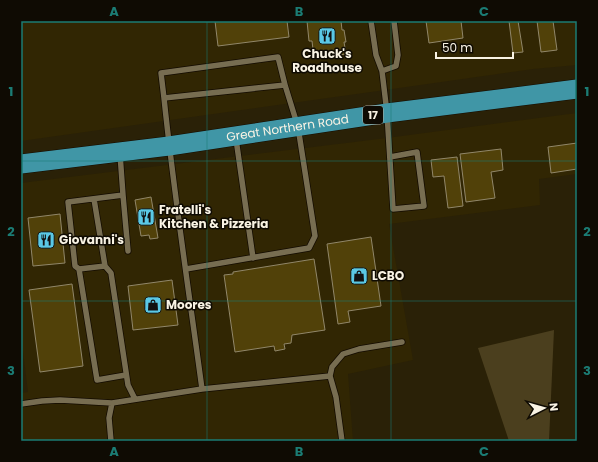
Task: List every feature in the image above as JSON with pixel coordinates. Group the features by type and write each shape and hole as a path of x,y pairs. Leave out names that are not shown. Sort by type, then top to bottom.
{"highway":[{"name":"Great Northern Road","path":"21,164 169,146 387,113 577,89"}],"lane":[{"path":"371,21 376,55 382,71 387,113 392,209 424,206 417,152 390,157"},
{"path":"382,71 396,66 398,55 394,21"},
{"path":"186,269 309,248 316,236 298,127 278,57 161,73 169,146 202,389"},
{"path":"164,98 285,85"},
{"path":"235,136 253,258"},
{"path":"119,151 128,251"},
{"path":"105,266 80,269 75,266 68,202 123,195"},
{"path":"94,199 105,266 111,273 128,385 135,400"},
{"path":"80,269 97,380 126,375"},
{"path":"342,441 336,397 330,376 332,367 344,354 359,349 402,342"},
{"path":"21,404 60,400 112,403 202,389 330,376"},
{"path":"111,441 109,418 112,403"}],"shaded area":[{"path":"21,21 577,21 577,65 533,69 21,141"},
{"path":"577,113 577,174 539,179 540,205 389,224 413,360 348,374 353,441 21,441 21,393 28,392 21,335 21,183"},
{"path":"554,330 549,441 509,441 478,348"}],"building":[{"path":"215,21 287,21 289,37 218,46"},
{"name":"Chuck's Roadhouse","path":"307,21 341,21 346,42 344,42 346,54 314,58 312,41 309,41"},
{"path":"426,21 461,21 463,38 429,43"},
{"path":"509,21 518,21 523,52 513,53"},
{"path":"537,21 553,21 557,50 541,52"},
{"path":"577,143 577,169 551,173 548,147"},
{"path":"501,149 503,170 491,172 495,198 466,202 460,154"},
{"path":"457,157 463,206 448,208 444,176 433,177 431,160"},
{"name":"Fratelli's Kitchen & Pizzeria","path":"151,197 158,238 150,239 149,235 141,236 135,200"},
{"name":"Giovanni's","path":"60,214 65,263 33,266 28,218"},
{"path":"371,237 381,306 348,311 350,322 338,324 327,244"},
{"path":"314,259 325,330 292,335 291,343 284,344 285,349 275,351 274,346 235,352 224,275 233,274 233,272"},
{"name":"Moores","path":"172,280 178,325 133,330 128,286"},
{"path":"72,284 83,366 40,372 29,290"}],"place":[{"name":"Chuck's Roadhouse","path":"327,36"},
{"name":"Fratelli's Kitchen & Pizzeria","path":"146,217"},
{"name":"Giovanni's","path":"46,240"},
{"name":"LCBO","path":"359,276"},
{"name":"Moores","path":"153,305"}]}
